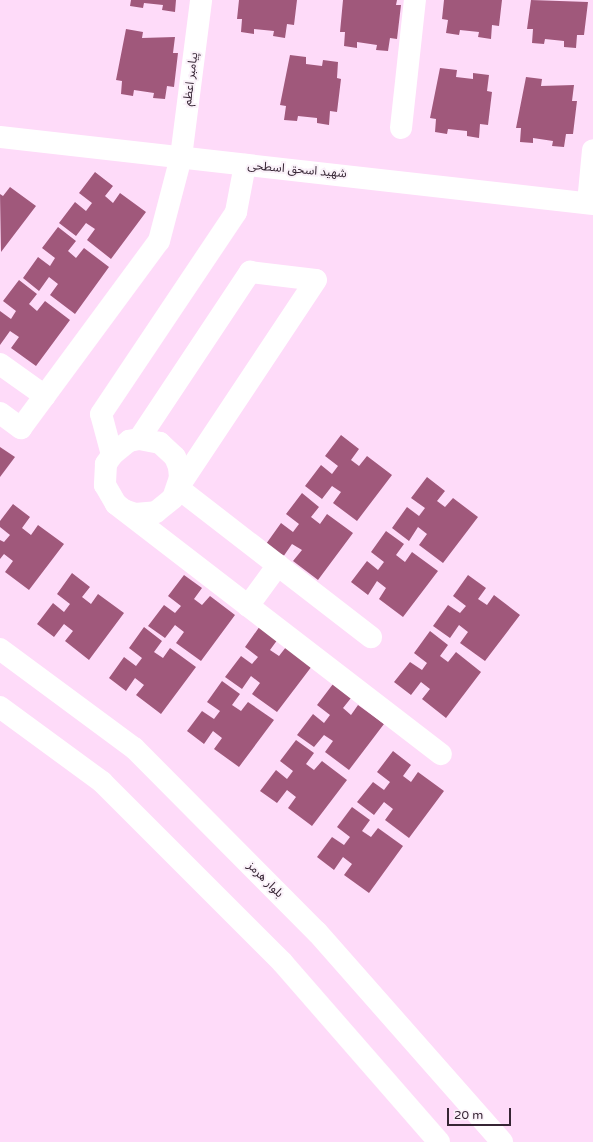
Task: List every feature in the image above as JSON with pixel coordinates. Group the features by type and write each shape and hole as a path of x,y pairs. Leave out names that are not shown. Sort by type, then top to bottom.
{"street":[{"name":"پیامبر اعظم","path":"0,413 21,428 159,240 181,157 201,0"},
{"path":"401,128 415,0"},
{"name":"شهید اسحق اسطحی","path":"0,137 245,165 396,179 590,203"},
{"path":"590,203 593,150"},
{"path":"112,454 101,414 236,212 245,165"},
{"path":"124,510 135,514 156,512 173,498 178,488 316,280 250,272 139,439"},
{"path":"0,364 45,396"},
{"path":"178,488 180,478 175,457 160,443 139,439 129,441 112,454 106,464 105,485 109,495 124,510 441,754"},
{"path":"178,488 371,637"},
{"path":"248,606 278,565"},
{"name":"بلوار هرمز","path":"0,649 134,748 317,932 502,1142"},
{"path":"0,707 113,794 282,962 439,1142"}],"building":[{"path":"131,0 176,0 175,12 162,10 163,5 144,3 143,8 130,6"},
{"path":"239,0 297,0 294,25 287,24 285,38 273,36 274,31 254,29 254,34 241,32 242,19 237,19"},
{"path":"343,0 397,0 396,5 401,5 397,39 390,38 388,51 376,50 377,45 357,42 357,48 344,46 345,32 340,32"},
{"path":"444,0 502,0 499,26 492,25 491,39 478,37 479,32 460,30 459,35 446,33 448,20 442,19"},
{"path":"531,0 588,2 584,35 577,35 576,48 564,47 564,41 545,39 544,44 532,43 533,29 527,29"},
{"path":"126,29 143,32 142,38 175,37 173,53 178,53 174,87 167,86 165,99 153,98 154,93 134,90 133,96 121,94 122,81 116,80"},
{"path":"290,55 306,57 306,64 322,66 323,60 338,62 337,78 341,79 337,112 330,111 329,125 317,123 317,118 298,116 297,121 284,120 286,106 280,105"},
{"path":"440,68 457,70 456,77 473,79 473,73 489,75 487,91 492,92 488,125 480,124 479,138 467,136 467,131 448,129 447,134 435,132 436,119 430,118"},
{"path":"526,77 542,79 541,86 574,85 572,101 577,101 573,134 566,134 564,147 552,146 553,141 533,138 533,143 520,142 521,128 516,128"},
{"path":"95,172 113,186 105,196 113,203 120,193 146,212 111,259 87,240 95,229 86,223 76,236 59,223 75,202 86,211 92,203 79,193"},
{"path":"10,187 36,206 1,252 0,194 3,196"},
{"path":"58,227 76,241 68,251 76,258 84,248 109,267 75,314 50,295 58,284 49,277 39,291 23,278 38,257 50,266 55,258 42,248"},
{"path":"19,280 37,294 29,304 37,311 45,301 70,320 36,366 11,348 19,337 10,331 0,345 0,311 11,319 16,311 3,301"},
{"path":"341,435 359,449 351,460 359,466 367,456 392,475 357,521 333,503 341,492 332,486 322,499 305,486 321,465 332,474 338,466 325,456"},
{"path":"0,447 15,457 0,477"},
{"path":"427,477 445,491 437,501 445,507 453,498 478,517 443,563 419,545 427,534 418,527 409,541 392,528 407,507 419,516 425,508 411,498"},
{"path":"302,493 319,507 311,517 320,524 327,514 353,533 318,580 293,561 302,550 292,544 283,557 266,544 281,523 293,532 299,524 286,514"},
{"path":"13,504 30,517 22,528 31,535 38,525 64,544 29,590 5,572 13,561 4,554 0,559 0,540 4,542 10,535 0,527 0,521"},
{"path":"386,531 404,544 396,555 405,562 412,552 438,571 403,617 379,599 386,588 377,581 368,595 351,582 367,561 378,570 384,562 371,552"},
{"path":"72,573 90,587 82,597 91,604 98,594 124,613 89,660 65,641 73,631 64,624 54,637 37,624 53,603 64,612 70,604 57,594"},
{"path":"184,575 202,588 194,599 202,605 210,596 235,615 201,661 176,643 184,632 175,625 165,638 148,626 164,605 175,613 181,606 168,596"},
{"path":"468,575 486,588 478,599 487,605 494,595 520,615 485,661 460,643 468,632 459,625 450,638 433,626 448,605 460,613 466,606 453,596"},
{"path":"260,626 278,639 270,650 279,656 286,647 312,666 277,712 252,694 260,683 251,676 242,689 225,677 241,656 252,664 258,657 245,647"},
{"path":"144,627 162,641 154,652 163,658 170,648 196,667 161,714 136,695 144,685 135,678 126,691 109,678 124,657 136,666 142,658 129,648"},
{"path":"430,631 448,645 440,656 448,662 456,652 481,672 446,718 422,699 430,689 421,682 411,695 394,682 410,662 422,670 427,663 414,653"},
{"path":"222,681 240,694 232,705 241,711 248,702 274,720 239,767 214,749 222,738 213,731 204,744 187,731 202,711 214,719 220,711 207,702"},
{"path":"333,684 351,698 343,708 351,715 358,705 384,724 349,770 325,752 333,741 324,735 314,747 297,735 313,714 324,723 330,715 317,705"},
{"path":"296,740 314,753 306,764 314,770 322,761 347,780 312,826 288,808 296,797 287,790 277,803 260,791 276,770 287,779 293,771 280,761"},
{"path":"393,751 411,765 403,776 411,782 418,772 444,791 409,838 385,820 393,809 384,802 374,815 357,802 373,782 384,790 390,782 377,772"},
{"path":"352,807 370,820 362,831 371,837 378,828 403,846 369,893 344,875 352,864 343,857 334,870 317,857 332,837 344,845 350,837 337,827"}]}
